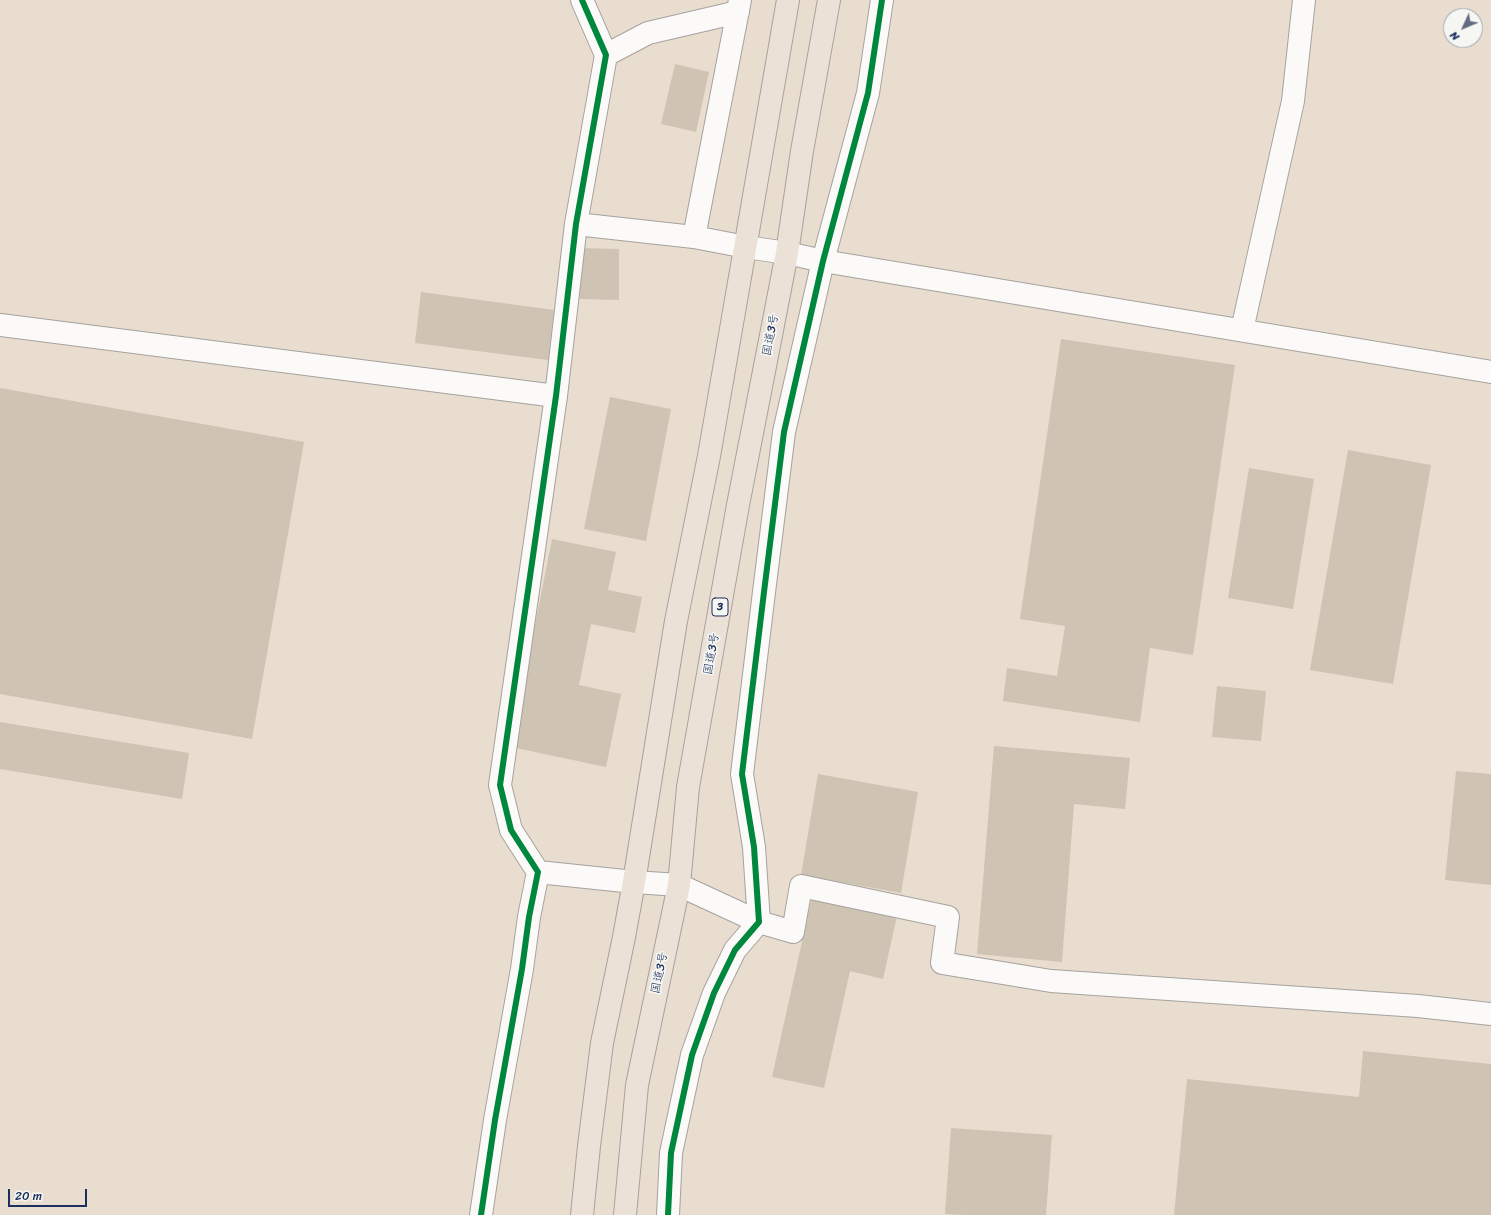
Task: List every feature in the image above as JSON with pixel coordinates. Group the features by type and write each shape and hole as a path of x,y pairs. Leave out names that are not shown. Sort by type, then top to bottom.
{"highway":[{"path":"582,1215 602,1043 634,882 676,621 709,456 788,0"},
{"name":"国道3号","path":"625,1215 637,1085 679,885 688,787 738,505 787,253 802,151 829,0"}],"street":[{"path":"481,1215 495,1120 538,872 511,830 500,785 556,396 576,224 606,55 582,0"},
{"path":"668,1215 671,1153 692,1055 714,993 735,950 759,922 754,847 742,774 784,432 822,261 868,93 882,0"},
{"path":"1242,330 1293,101 1304,0"},
{"path":"606,55 648,32 739,6 694,237"},
{"path":"576,224 694,237 787,253 822,261 1491,372"},
{"path":"0,325 556,396"},
{"path":"538,872 679,885 759,922 793,932 801,886 948,917 942,963 1051,981 1418,1006 1491,1014"}],"building":[{"path":"675,64 709,72 696,132 661,124"},
{"path":"580,248 619,249 619,300 580,299"},
{"path":"421,292 554,310 548,360 415,343"},
{"path":"1061,339 1235,365 1193,655 1150,648 1140,722 1003,701 1007,668 1057,676 1065,626 1020,619"},
{"path":"0,388 304,442 252,739 0,694"},
{"path":"610,397 671,409 646,541 584,529"},
{"path":"1348,450 1431,465 1393,684 1310,670"},
{"path":"1249,468 1314,479 1293,609 1228,598"},
{"path":"552,539 616,552 608,590 642,597 635,633 591,624 579,685 621,694 606,767 511,747"},
{"path":"1217,686 1266,691 1261,741 1212,737"},
{"path":"0,722 189,753 182,799 0,769"},
{"path":"994,746 1130,758 1125,809 1074,804 1062,962 977,954"},
{"path":"1456,771 1491,774 1491,885 1445,880"},
{"path":"818,774 918,792 901,893 801,875"},
{"path":"812,897 897,916 883,979 850,971 824,1088 772,1077"},
{"path":"1363,1051 1491,1064 1491,1215 1174,1215 1187,1079 1359,1097"},
{"path":"951,1128 1052,1135 1046,1215 945,1214"}],"cycle path":[{"path":"481,1215 495,1120 538,872 511,830 500,785 556,396 576,224 606,55 582,0"},
{"path":"668,1215 671,1153 692,1055 714,993 735,950 759,922 754,847 742,774 784,432 823,261 868,93 882,0"}]}
